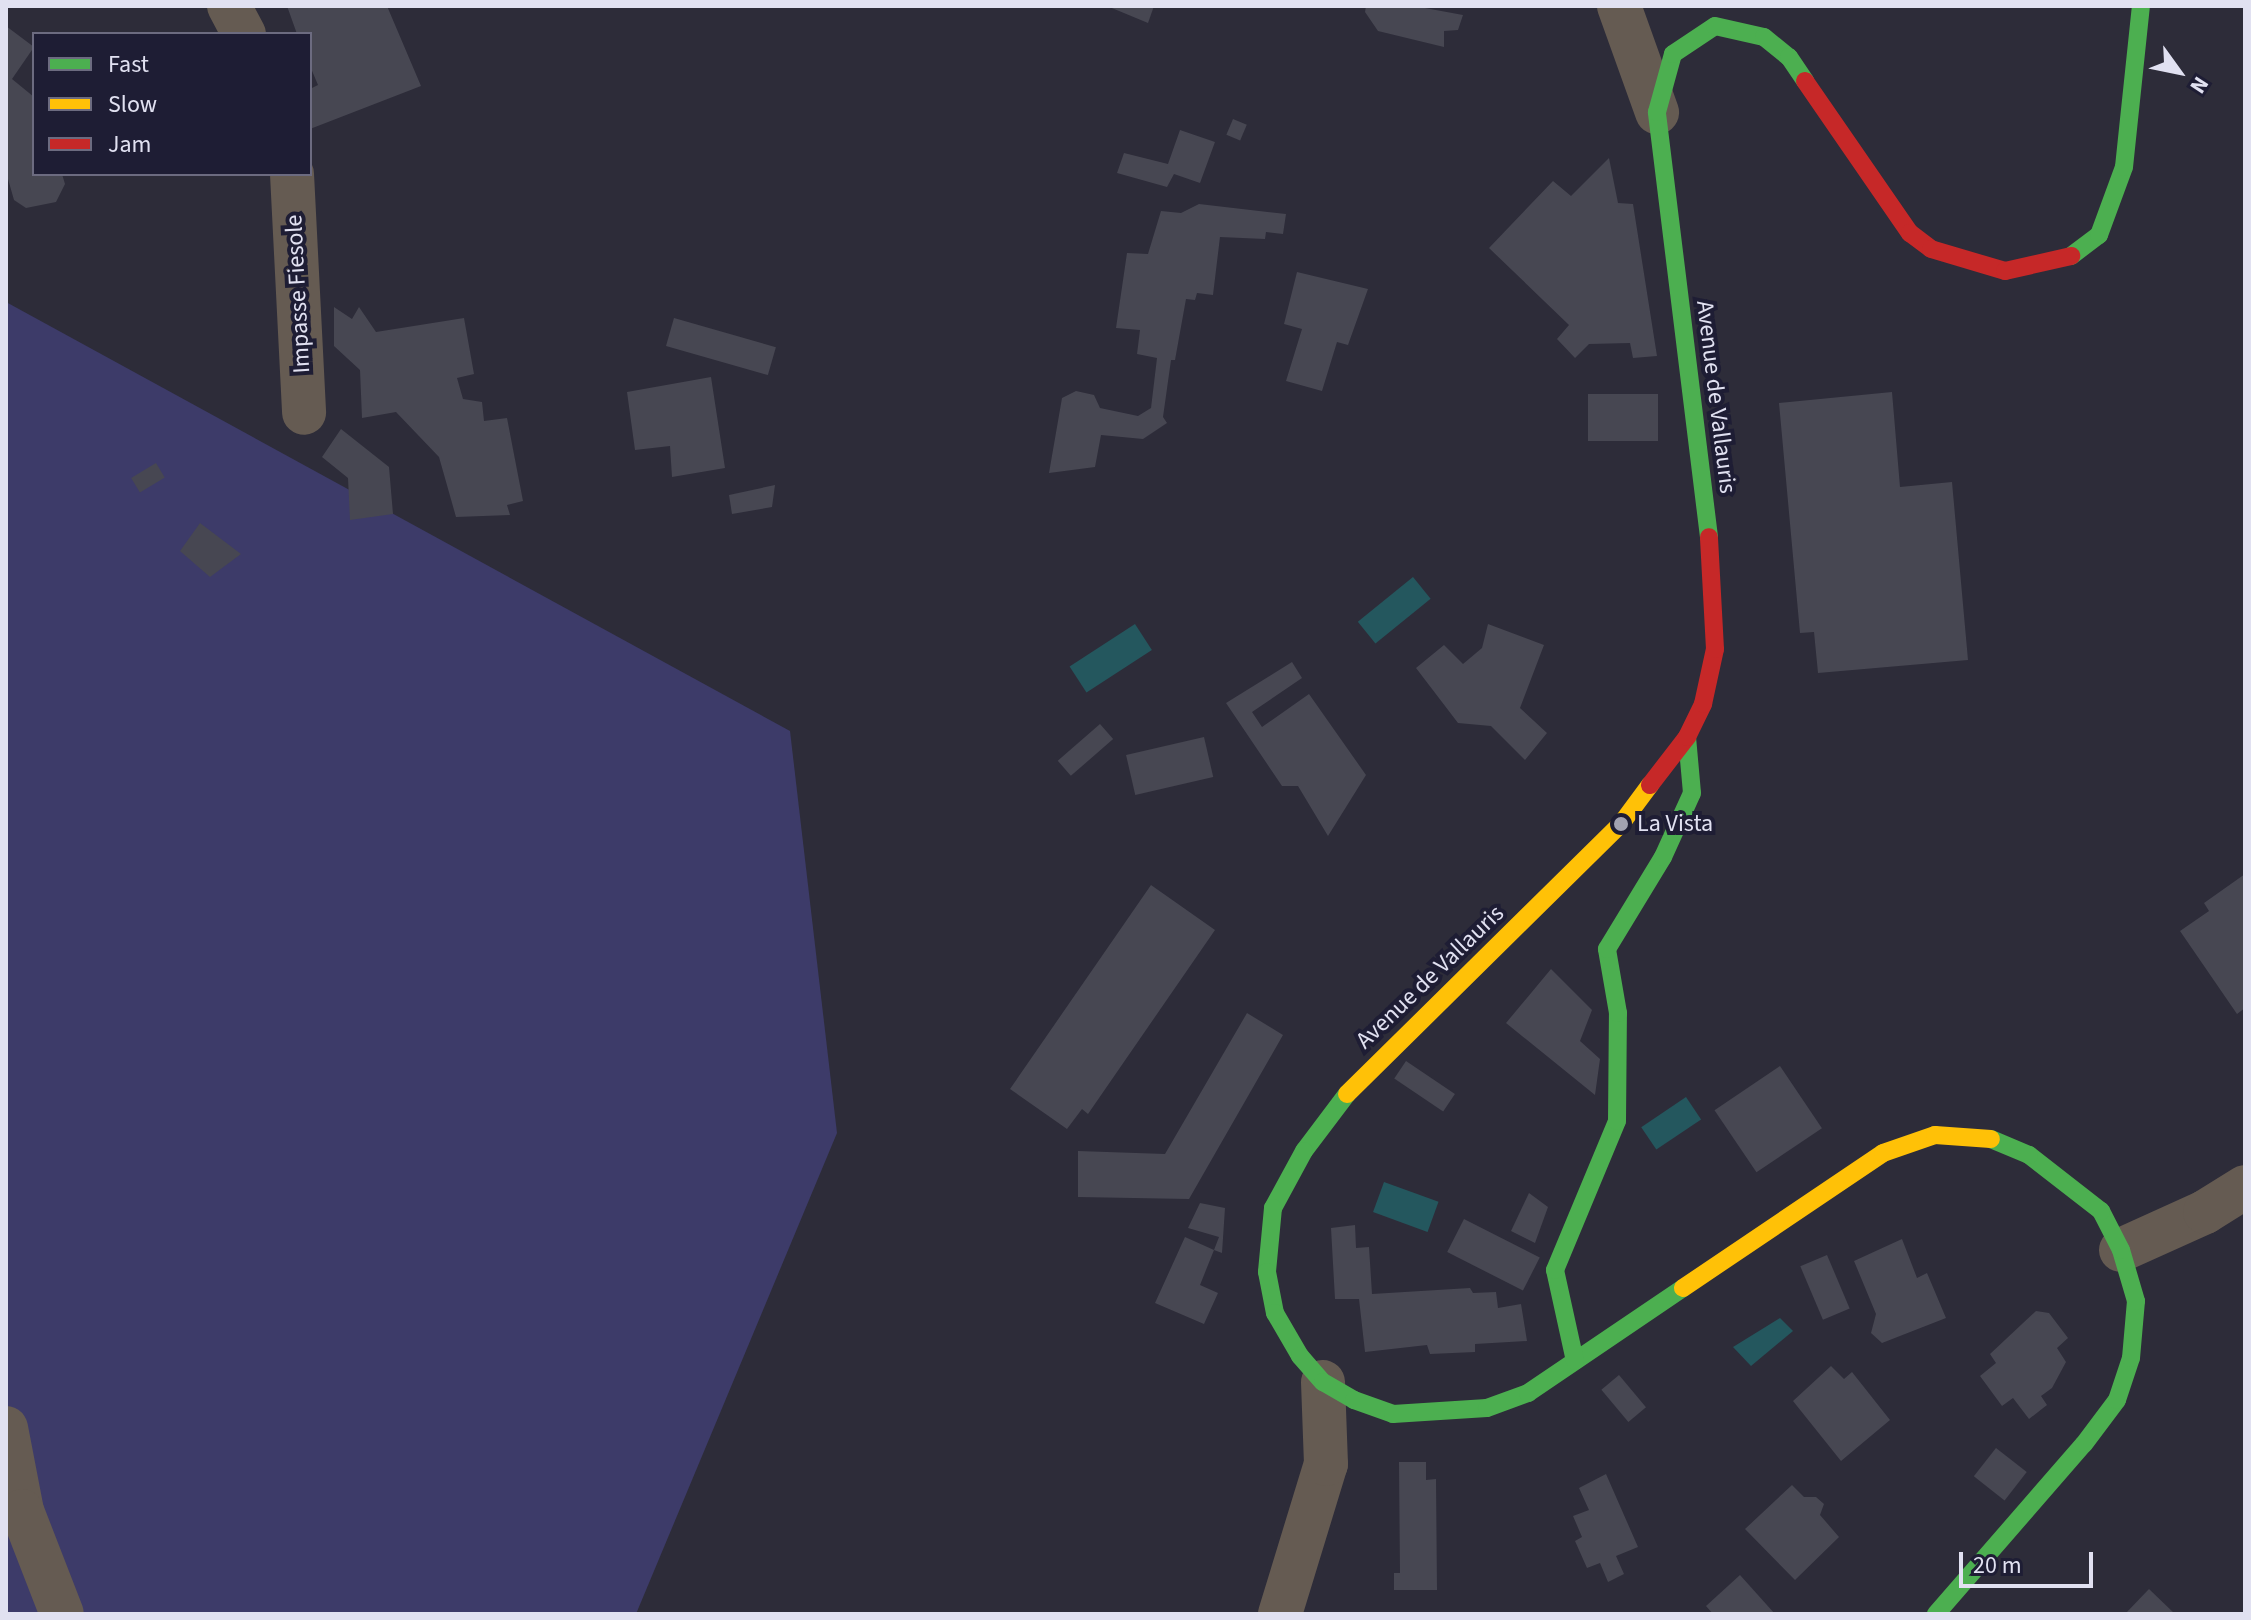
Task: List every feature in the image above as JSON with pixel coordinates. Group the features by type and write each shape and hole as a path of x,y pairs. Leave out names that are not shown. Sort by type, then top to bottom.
{"main road":[{"name":"Avenue de Vallauris","path":"1323,1382 1275,1313 1267,1272 1273,1208 1304,1151 1349,1091 1399,1038 1621,824 1687,737 1703,704 1715,649 1715,589 1657,112 1673,54 1698,34 1715,26 1764,37 1789,57 1910,233 1931,249 2005,271 2042,266 2073,255 2099,235 2114,203 2124,167 2141,6"},
{"path":"1575,1361 1555,1270 1617,1121 1618,1013 1607,949 1663,857 1692,793 1687,737"},
{"path":"1323,1382 1393,1414 1438,1414 1487,1408 1528,1393 1870,1161 1935,1135 1986,1137 2029,1155 2101,1211 2121,1250 2136,1301 2131,1358 2117,1400 1936,1614"}],"street":[{"path":"229,6 243,32"},
{"path":"1619,6 1657,112"},
{"name":"Impasse Fiesole","path":"292,176 304,413"},
{"path":"2121,1250 2205,1212 2245,1187"},
{"path":"1280,1614 1326,1464 1323,1382"},
{"path":"6,1428 22,1511 62,1614"}],"shaded area":[{"path":"6,302 790,731 837,1133 636,1614 6,1614"},
{"path":"1413,577 1431,599 1375,643 1358,622"},
{"path":"1135,624 1152,650 1086,692 1070,666"},
{"path":"1686,1097 1701,1119 1656,1150 1641,1127"},
{"path":"1384,1182 1439,1202 1428,1232 1373,1212"},
{"path":"1780,1318 1793,1331 1751,1366 1733,1347"}],"building":[{"path":"287,6 387,6 421,86 312,128 312,88 318,85 312,71 312,32 296,32"},
{"path":"1107,6 1154,6 1148,23"},
{"path":"1366,6 1414,6 1463,15 1458,30 1444,31 1444,47 1378,31 1365,12"},
{"path":"6,26 32,46 12,79 32,95 32,176 63,176 65,184 56,202 26,208 14,200 6,172"},
{"path":"1233,119 1247,125 1240,141 1226,135"},
{"path":"1180,130 1215,142 1200,183 1174,174 1167,187 1117,173 1124,153 1168,164"},
{"path":"1609,158 1618,203 1633,204 1657,356 1633,358 1630,343 1589,344 1575,358 1557,339 1569,325 1489,248 1553,181 1571,196"},
{"path":"1199,204 1286,214 1283,234 1266,232 1265,239 1220,237 1213,295 1197,293 1195,300 1186,299 1175,360 1171,360 1163,417 1167,423 1143,439 1101,435 1095,467 1049,473 1062,398 1076,391 1094,395 1100,408 1138,416 1151,408 1157,358 1137,354 1140,330 1116,328 1127,253 1148,254 1161,211 1181,213"},
{"path":"1297,272 1368,289 1348,345 1337,342 1322,391 1286,381 1302,329 1284,324"},
{"path":"334,307 352,319 359,307 376,332 464,318 474,374 457,378 463,399 482,402 484,421 507,418 523,501 507,505 510,515 456,517 439,457 396,412 362,418 360,370 334,346"},
{"path":"674,318 776,347 768,375 666,346"},
{"path":"711,377 725,468 672,477 670,446 635,450 627,392"},
{"path":"1892,392 1900,487 1952,482 1968,660 1818,673 1814,632 1800,633 1779,403"},
{"path":"1588,394 1658,394 1658,441 1588,441"},
{"path":"341,429 389,467 393,514 350,520 348,478 322,457"},
{"path":"156,463 165,478 140,493 131,478"},
{"path":"775,485 772,507 732,514 729,495"},
{"path":"200,523 241,554 210,577 180,551"},
{"path":"1488,624 1544,645 1520,708 1547,733 1525,760 1491,726 1458,723 1416,668 1444,645 1463,664 1482,648"},
{"path":"1292,662 1302,678 1252,712 1262,727 1309,694 1366,775 1328,836 1298,786 1282,786 1226,703"},
{"path":"1100,724 1113,739 1071,776 1058,761"},
{"path":"1204,737 1213,777 1135,795 1126,755"},
{"path":"2245,874 2245,1008 2237,1014 2180,931 2209,911 2204,903"},
{"path":"1151,885 1215,930 1088,1114 1082,1109 1067,1129 1010,1089"},
{"path":"1551,969 1592,1010 1580,1041 1600,1059 1595,1095 1506,1023"},
{"path":"1247,1013 1283,1035 1189,1199 1078,1197 1078,1151 1165,1154"},
{"path":"1406,1061 1455,1094 1443,1111 1394,1078"},
{"path":"1780,1066 1822,1128 1756,1172 1715,1110"},
{"path":"1529,1193 1548,1207 1535,1243 1511,1231"},
{"path":"1200,1203 1225,1208 1222,1253 1214,1250 1219,1237 1188,1228"},
{"path":"1464,1219 1540,1258 1523,1291 1447,1252"},
{"path":"1355,1225 1356,1248 1369,1247 1372,1294 1470,1288 1473,1293 1496,1292 1498,1308 1521,1304 1527,1341 1475,1344 1475,1352 1430,1354 1427,1345 1365,1352 1359,1299 1335,1299 1331,1228"},
{"path":"1185,1237 1214,1250 1200,1285 1218,1293 1204,1324 1155,1303"},
{"path":"1902,1239 1917,1278 1927,1273 1946,1318 1882,1343 1871,1333 1876,1314 1854,1261"},
{"path":"1827,1255 1850,1308 1823,1320 1800,1266"},
{"path":"2036,1311 2049,1313 2068,1338 2057,1348 2066,1362 2052,1388 2041,1396 2047,1405 2029,1419 2013,1398 2002,1406 1980,1376 1996,1363 1990,1354"},
{"path":"1831,1366 1844,1379 1852,1372 1890,1420 1841,1461 1793,1401"},
{"path":"1619,1375 1646,1407 1628,1422 1601,1390"},
{"path":"1996,1448 2027,1472 2005,1500 1974,1476"},
{"path":"1399,1462 1426,1462 1426,1480 1436,1479 1437,1590 1394,1590 1394,1573 1400,1573"},
{"path":"1606,1474 1638,1547 1616,1556 1624,1574 1608,1582 1600,1563 1587,1568 1575,1541 1582,1537 1573,1516 1589,1510 1579,1488"},
{"path":"1792,1485 1804,1497 1816,1497 1824,1504 1820,1515 1839,1537 1795,1580 1745,1529"},
{"path":"1740,1575 1775,1614 1713,1614 1706,1606"},
{"path":"2149,1589 2175,1614 2125,1614"}],"traffic: fast":[{"path":"2071,256 2099,235 2124,167 2141,6"},
{"path":"1709,537 1657,112 1673,54 1715,26 1764,37 1789,57 1805,81"},
{"path":"1575,1361 1555,1270 1617,1121 1618,1013 1607,949 1663,857 1692,793 1687,737"},
{"path":"1347,1094 1304,1151 1273,1208 1267,1272 1275,1313 1300,1356 1323,1382 1354,1400 1393,1414 1487,1408 1528,1393 1683,1288"},
{"path":"1936,1614 2084,1444 2117,1400 2131,1358 2136,1301 2121,1250 2101,1211 2029,1155 1991,1139"}],"traffic: slow":[{"path":"1347,1094 1621,824 1650,785"},
{"path":"1683,1288 1883,1153 1935,1135 1991,1139"}],"traffic: jam":[{"path":"1805,81 1910,233 1931,249 2005,271 2071,256"},
{"path":"1650,785 1687,737 1703,704 1715,649 1709,537"}],"place":[{"name":"La Vista","path":"1621,824"}]}
